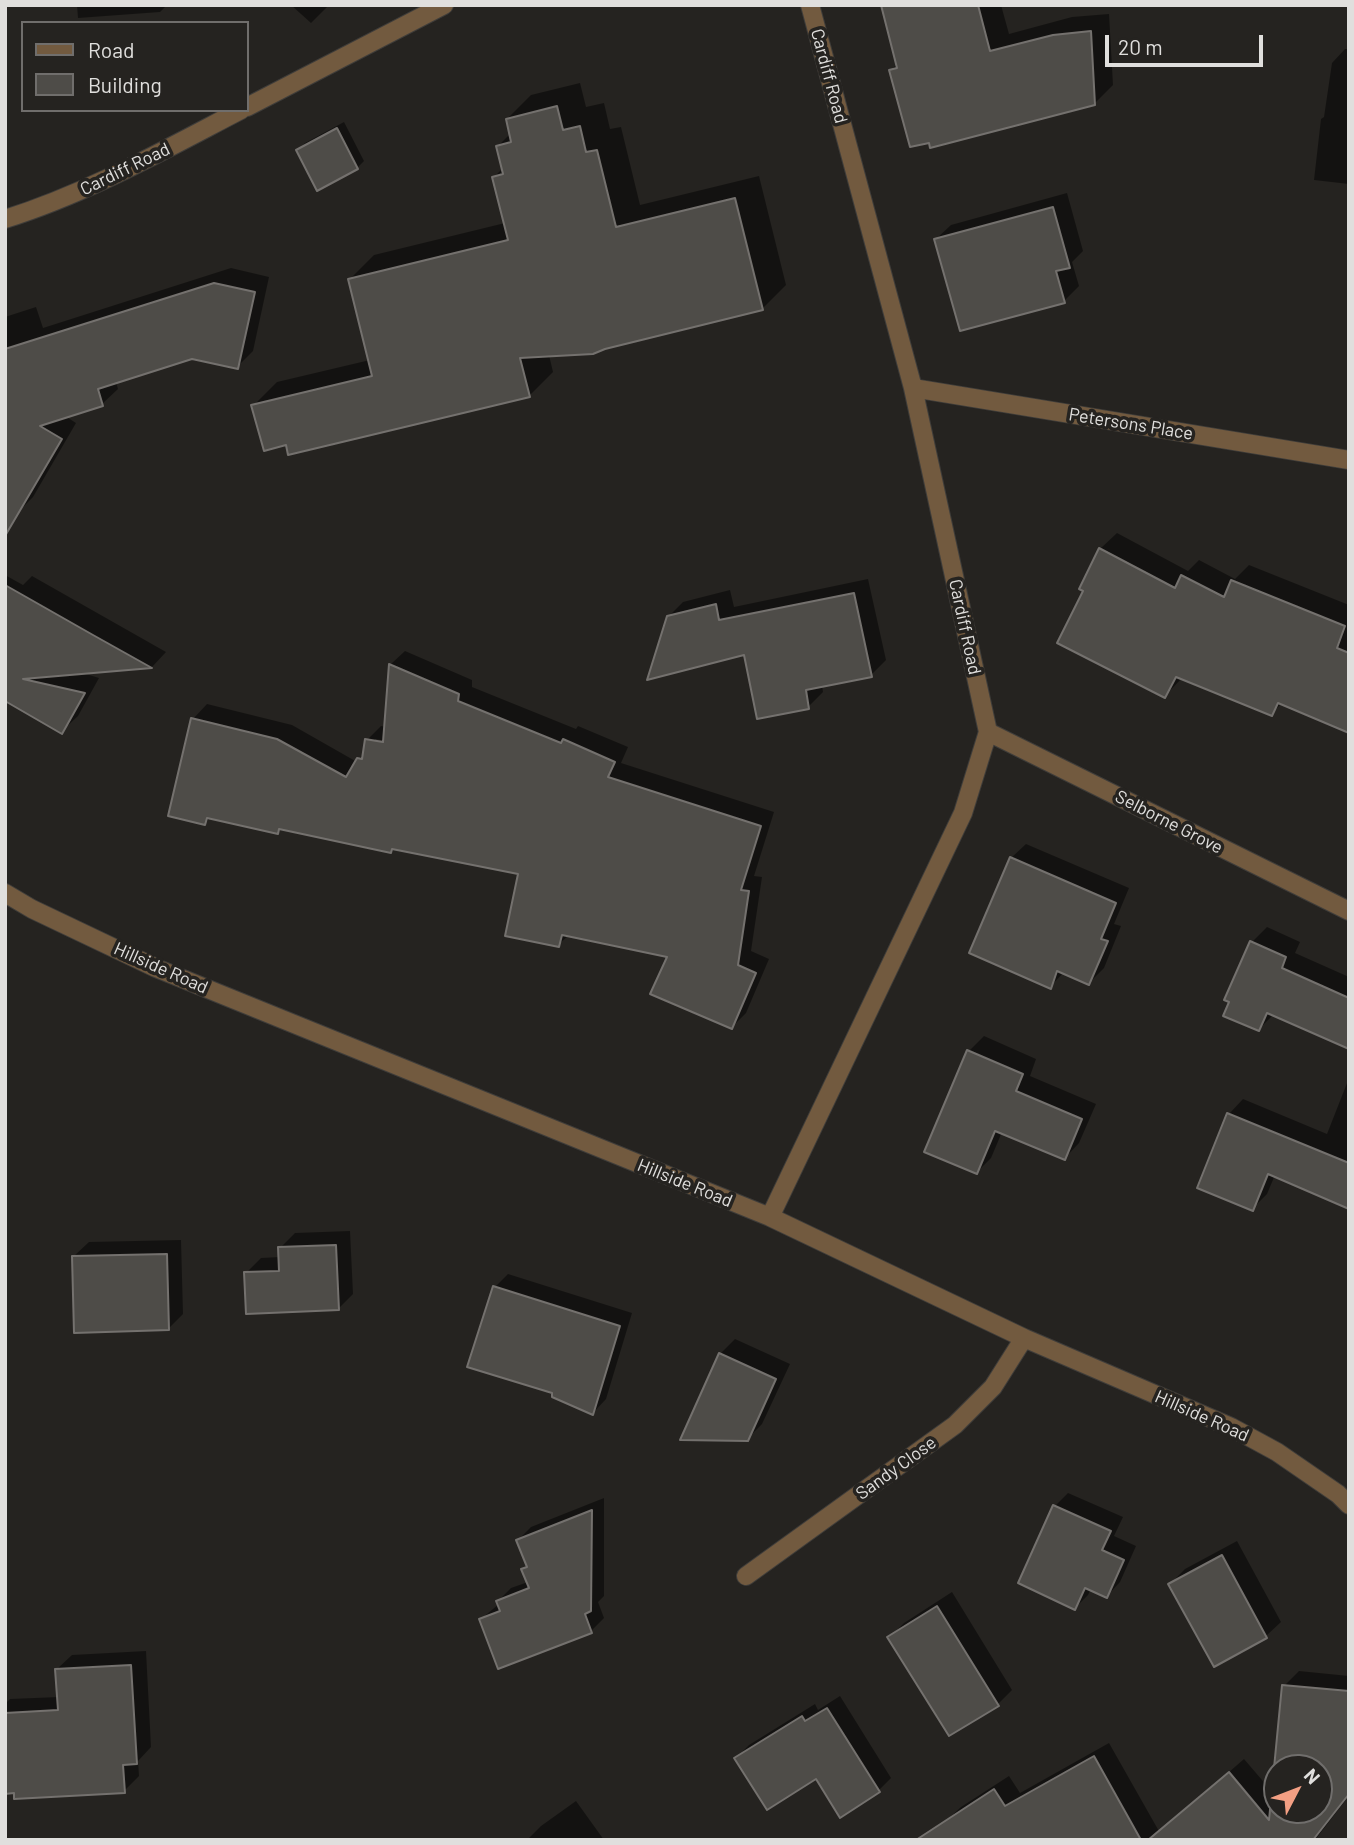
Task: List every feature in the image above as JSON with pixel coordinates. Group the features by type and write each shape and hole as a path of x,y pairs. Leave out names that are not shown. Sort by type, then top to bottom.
{"street":[{"path":"248,106 444,5"},
{"name":"Cardiff Road","path":"770,1217 963,813 988,732 913,388 810,5"},
{"name":"Cardiff Road","path":"5,219 100,183 237,112"},
{"name":"Petersons Place","path":"913,388 1349,460"},
{"name":"Selborne Grove","path":"988,732 1349,911"},
{"name":"Hillside Road","path":"5,893 32,909 156,968 770,1217 1024,1338 1231,1427 1277,1452 1338,1494 1349,1505"},
{"name":"Sandy Close","path":"747,1576 955,1425 993,1388 1024,1338"}],"building":[{"path":"881,5 978,5 990,51 1053,35 1091,31 1095,105 930,148 929,143 910,147 889,70 897,68"},
{"path":"557,106 563,130 580,126 586,152 597,150 616,227 735,198 763,310 593,354 520,358 530,397 288,455 286,445 264,451 251,405 372,376 348,279 508,240 492,177 503,174 496,146 511,142 506,119"},
{"path":"337,128 358,169 317,191 296,150"},
{"path":"1053,207 1070,268 1056,271 1065,303 960,331 934,239"},
{"path":"214,283 255,292 238,369 192,359 98,389 103,406 40,426 62,439 5,536 5,349"},
{"path":"1099,548 1175,588 1181,575 1224,597 1231,580 1345,626 1337,648 1349,653 1349,733 1278,703 1272,716 1176,677 1165,698 1057,643 1083,591 1079,589"},
{"path":"5,585 152,668 23,679 85,693 62,734 5,701"},
{"path":"854,593 872,677 806,690 809,709 757,719 744,655 647,680 667,616 716,604 719,620"},
{"path":"389,664 459,694 458,701 561,743 563,739 615,762 608,777 761,826 741,890 749,891 738,965 756,973 732,1029 650,994 667,957 562,935 559,947 505,936 518,874 392,849 391,853 279,829 278,834 207,818 205,825 168,816 191,718 277,739 346,777 357,758 362,759 365,739 383,742"},
{"path":"1010,857 1116,903 1101,939 1108,941 1089,985 1057,971 1051,989 969,953"},
{"path":"1250,941 1286,957 1282,968 1349,998 1349,1049 1267,1013 1259,1031 1223,1016 1229,1002 1224,1000"},
{"path":"967,1050 1023,1074 1016,1091 1082,1119 1065,1160 995,1131 977,1174 924,1152"},
{"path":"1227,1113 1349,1163 1349,1209 1268,1174 1253,1211 1197,1188"},
{"path":"336,1245 339,1310 246,1314 244,1272 279,1271 278,1247"},
{"path":"167,1254 169,1330 74,1333 72,1256"},
{"path":"493,1286 620,1326 593,1415 552,1397 552,1393 467,1367"},
{"path":"719,1353 776,1379 748,1441 680,1440"},
{"path":"1053,1505 1111,1531 1102,1550 1124,1560 1107,1598 1085,1588 1075,1610 1018,1583"},
{"path":"592,1510 591,1611 585,1614 592,1633 498,1669 479,1619 500,1611 496,1601 529,1588 521,1569 527,1567 516,1540"},
{"path":"1222,1555 1267,1638 1214,1667 1168,1584"},
{"path":"937,1606 999,1706 949,1736 887,1637"},
{"path":"131,1665 137,1764 123,1765 125,1793 14,1799 14,1793 5,1794 5,1713 58,1710 55,1669"},
{"path":"1282,1685 1349,1691 1349,1794 1333,1814 1333,1754 1275,1754"},
{"path":"827,1708 880,1792 840,1818 816,1779 767,1810 734,1758 802,1716 805,1721"},
{"path":"1094,1756 1141,1840 916,1840 994,1789 1005,1806"},
{"path":"1229,1772 1263,1813 1263,1824 1326,1824 1313,1840 1148,1840"}]}
